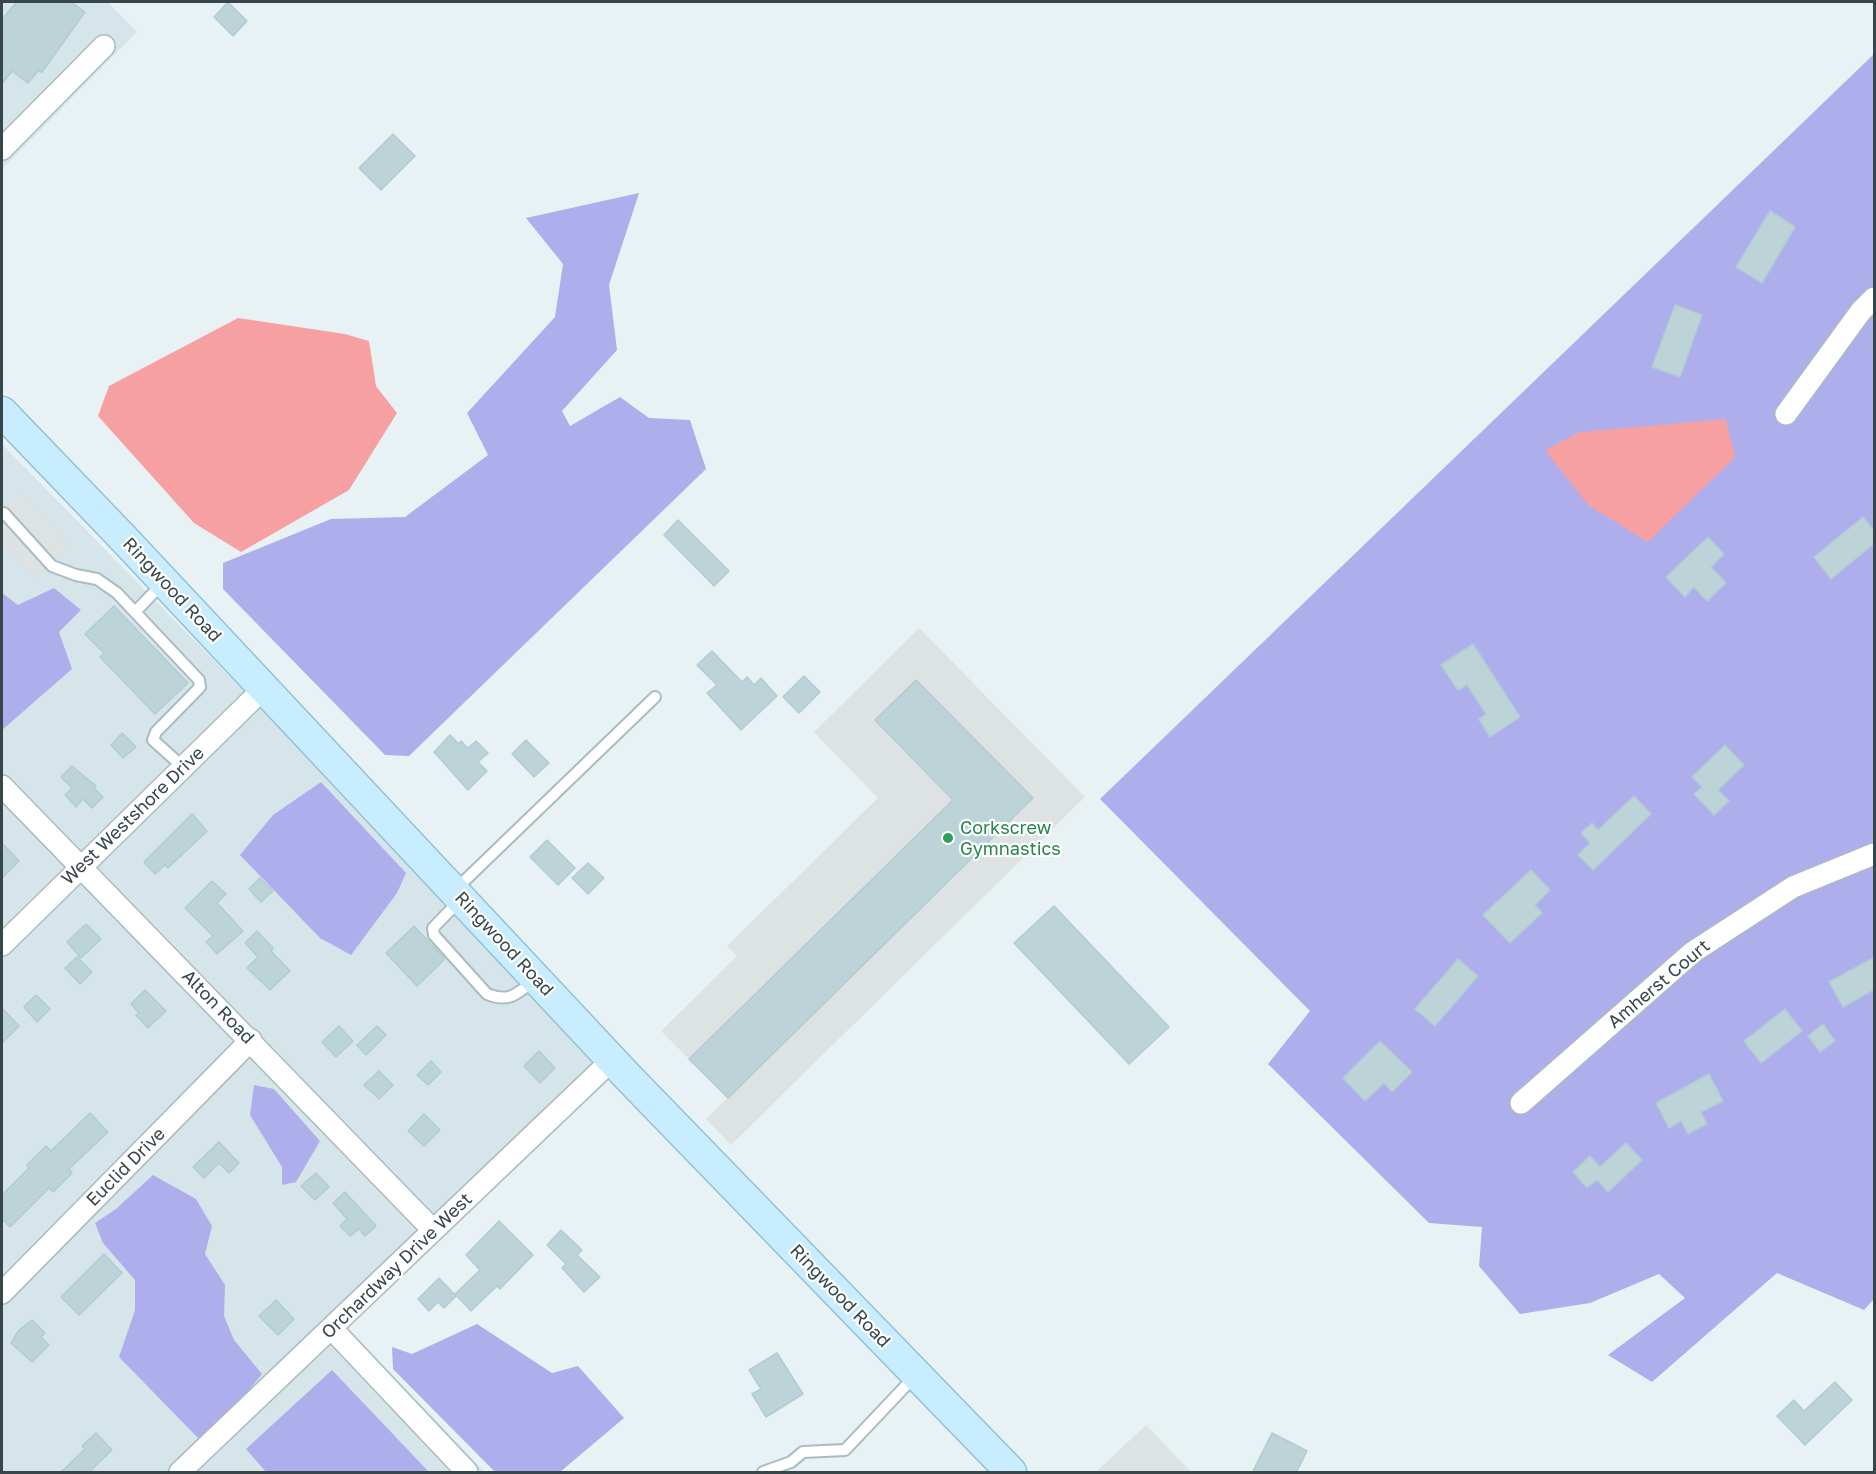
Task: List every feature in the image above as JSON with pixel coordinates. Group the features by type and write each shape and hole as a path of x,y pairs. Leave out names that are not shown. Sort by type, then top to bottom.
{"street":[{"path":"2,149 104,46"},
{"path":"1786,414 1861,311 1875,298"},
{"name":"Ringwood Road","path":"2,412 613,1059 1011,1473"},
{"name":"West Westshore Drive","path":"2,945 264,688"},
{"name":"Alton Road","path":"2,786 433,1230"},
{"name":"Amherst Court","path":"1521,1103 1693,952 1792,887 1875,854"},
{"name":"Euclid Drive","path":"2,1293 251,1040"},
{"name":"Orchardway Drive West","path":"180,1473 613,1059"},
{"path":"332,1329 468,1473"}],"lane":[{"path":"4,513 52,566 97,579 117,593 199,680 200,687 156,732 153,740 183,767"},
{"path":"135,612 165,582"},
{"path":"537,979 510,999 487,994 434,935 433,928 458,895 655,697"},
{"path":"763,1473 790,1462 803,1452 845,1450 916,1375"}],"shaded area":[{"path":"2,2 108,2 137,32 2,169"},
{"path":"1874,54 1874,1299 1864,1310 1777,1273 1652,1382 1608,1355 1685,1298 1659,1274 1590,1303 1520,1314 1479,1266 1482,1227 1429,1223 1268,1064 1310,1011 1100,799"},
{"path":"639,193 609,285 617,350 562,411 570,426 620,397 649,418 690,420 706,469 409,756 385,755 223,589 223,563 331,519 405,517 488,455 467,413 555,317 563,264 526,218"},
{"path":"238,318 345,334 369,341 376,386 397,413 349,490 241,552 194,523 98,416 109,386"},
{"path":"1726,419 1735,457 1648,542 1588,505 1545,450 1580,432"},
{"path":"2,444 601,1056 334,1313 485,1472 2,1472"},
{"path":"22,493 71,545 35,578 2,542 2,513"},
{"path":"54,588 81,610 59,632 72,669 2,730 2,593 18,605"},
{"path":"919,628 1085,797 731,1145 706,1119 1033,799 916,680 875,720 953,800 689,1059 661,1031 737,956 727,946 878,798 814,732"},
{"path":"321,782 406,873 397,893 351,955 320,938 240,855 273,815"},
{"path":"254,1085 274,1089 320,1141 296,1182 282,1185 282,1167 250,1115"},
{"path":"153,1175 196,1199 212,1226 205,1254 225,1285 224,1316 234,1340 262,1374 240,1401 199,1439 119,1357 135,1310 135,1280 103,1243 95,1223 116,1209"},
{"path":"477,1324 552,1373 578,1366 624,1418 560,1472 495,1472 393,1369 392,1347 412,1354"},
{"path":"332,1370 429,1472 266,1472 246,1449"},
{"path":"1146,1425 1191,1472 1096,1472"}],"building":[{"path":"17,2 71,2 85,12 42,72 38,71 28,83 12,71 2,84 2,19"},
{"path":"228,2 247,21 233,36 214,17"},
{"path":"393,134 415,156 381,190 359,168"},
{"path":"1770,211 1795,227 1762,283 1736,267"},
{"path":"1675,305 1702,315 1680,377 1652,367"},
{"path":"1863,517 1875,532 1875,543 1831,579 1814,557"},
{"path":"678,520 729,571 714,586 664,535"},
{"path":"1708,537 1724,554 1711,567 1726,583 1707,601 1694,587 1685,597 1666,577"},
{"path":"114,606 188,683 155,714 100,657 104,653 85,634"},
{"path":"1473,644 1520,717 1490,737 1479,719 1486,714 1467,685 1458,690 1441,665"},
{"path":"712,651 742,682 747,677 754,685 761,678 777,696 741,730 707,693 717,685 697,665"},
{"path":"804,676 820,692 799,713 783,697"},
{"path":"916,680 1033,798 728,1098 689,1059 953,800 875,720"},
{"path":"122,733 136,747 123,758 111,745"},
{"path":"450,735 459,744 461,741 468,748 476,741 488,753 478,762 487,771 468,790 434,752"},
{"path":"526,740 549,763 534,777 512,754"},
{"path":"1725,745 1744,765 1718,790 1729,801 1714,815 1694,794 1702,787 1692,777"},
{"path":"72,766 96,786 94,788 103,797 92,808 83,799 76,807 65,795 72,788 61,777"},
{"path":"1634,796 1651,814 1593,870 1578,855 1590,843 1581,833 1592,823 1598,830"},
{"path":"192,814 207,831 168,868 165,865 155,874 144,862"},
{"path":"547,840 575,868 558,885 530,857"},
{"path":"2,843 19,861 2,878"},
{"path":"588,863 604,878 588,894 572,878"},
{"path":"1531,870 1550,890 1535,905 1542,913 1510,943 1483,915"},
{"path":"260,878 273,891 261,902 249,889"},
{"path":"212,881 226,894 217,903 243,931 217,954 206,942 213,936 185,908"},
{"path":"1054,906 1169,1027 1129,1064 1014,943"},
{"path":"86,924 101,939 81,958 67,942"},
{"path":"414,926 445,959 417,986 386,953"},
{"path":"257,931 273,948 271,951 290,971 270,990 247,968 258,957 245,943"},
{"path":"77,957 92,972 80,984 65,968"},
{"path":"1875,957 1875,989 1843,1007 1829,982"},
{"path":"1458,959 1478,976 1435,1026 1415,1009"},
{"path":"145,990 166,1011 148,1028 136,1015 139,1013 131,1004"},
{"path":"36,995 50,1009 37,1022 24,1007"},
{"path":"2,1008 19,1026 2,1043"},
{"path":"1785,1009 1802,1031 1761,1063 1744,1041"},
{"path":"1823,1024 1835,1041 1820,1052 1808,1036"},
{"path":"339,1026 353,1041 336,1057 322,1042"},
{"path":"377,1026 386,1035 366,1055 357,1045"},
{"path":"1380,1041 1412,1072 1392,1092 1384,1083 1365,1101 1343,1078"},
{"path":"539,1051 555,1068 540,1083 524,1066"},
{"path":"431,1061 441,1072 428,1085 417,1075"},
{"path":"379,1071 393,1085 379,1099 364,1085"},
{"path":"1709,1074 1723,1101 1701,1112 1707,1124 1688,1134 1681,1121 1669,1128 1656,1103"},
{"path":"90,1113 108,1132 69,1169 72,1173 53,1192 49,1188 10,1227 2,1219 2,1195 29,1168 27,1165 46,1146 51,1151"},
{"path":"424,1114 440,1130 424,1146 408,1131"},
{"path":"219,1142 239,1163 229,1173 219,1163 204,1178 193,1167"},
{"path":"1626,1143 1642,1160 1608,1192 1597,1180 1587,1188 1573,1172 1590,1156 1600,1167"},
{"path":"316,1173 329,1187 315,1200 301,1186"},
{"path":"345,1192 376,1226 365,1236 359,1229 350,1236 340,1226 347,1219 333,1203"},
{"path":"499,1221 533,1255 500,1289 497,1286 471,1311 455,1294 480,1270 466,1255"},
{"path":"561,1230 582,1250 577,1255 600,1277 584,1292 562,1268 566,1264 547,1245"},
{"path":"104,1254 122,1273 79,1315 61,1297"},
{"path":"439,1278 456,1296 444,1308 438,1302 429,1311 418,1299"},
{"path":"276,1300 294,1319 278,1335 259,1316"},
{"path":"32,1320 45,1333 41,1337 49,1345 32,1362 11,1343 19,1330"},
{"path":"777,1353 803,1394 766,1417 752,1394 761,1389 749,1370"},
{"path":"1835,1382 1852,1400 1805,1445 1777,1416 1794,1400 1804,1411"},
{"path":"96,1433 112,1450 88,1473 60,1473 85,1449 82,1446"},
{"path":"1272,1433 1307,1451 1296,1473 1252,1473"}],"place":[{"name":"Corkscrew Gymnastics","path":"948,838"}]}
